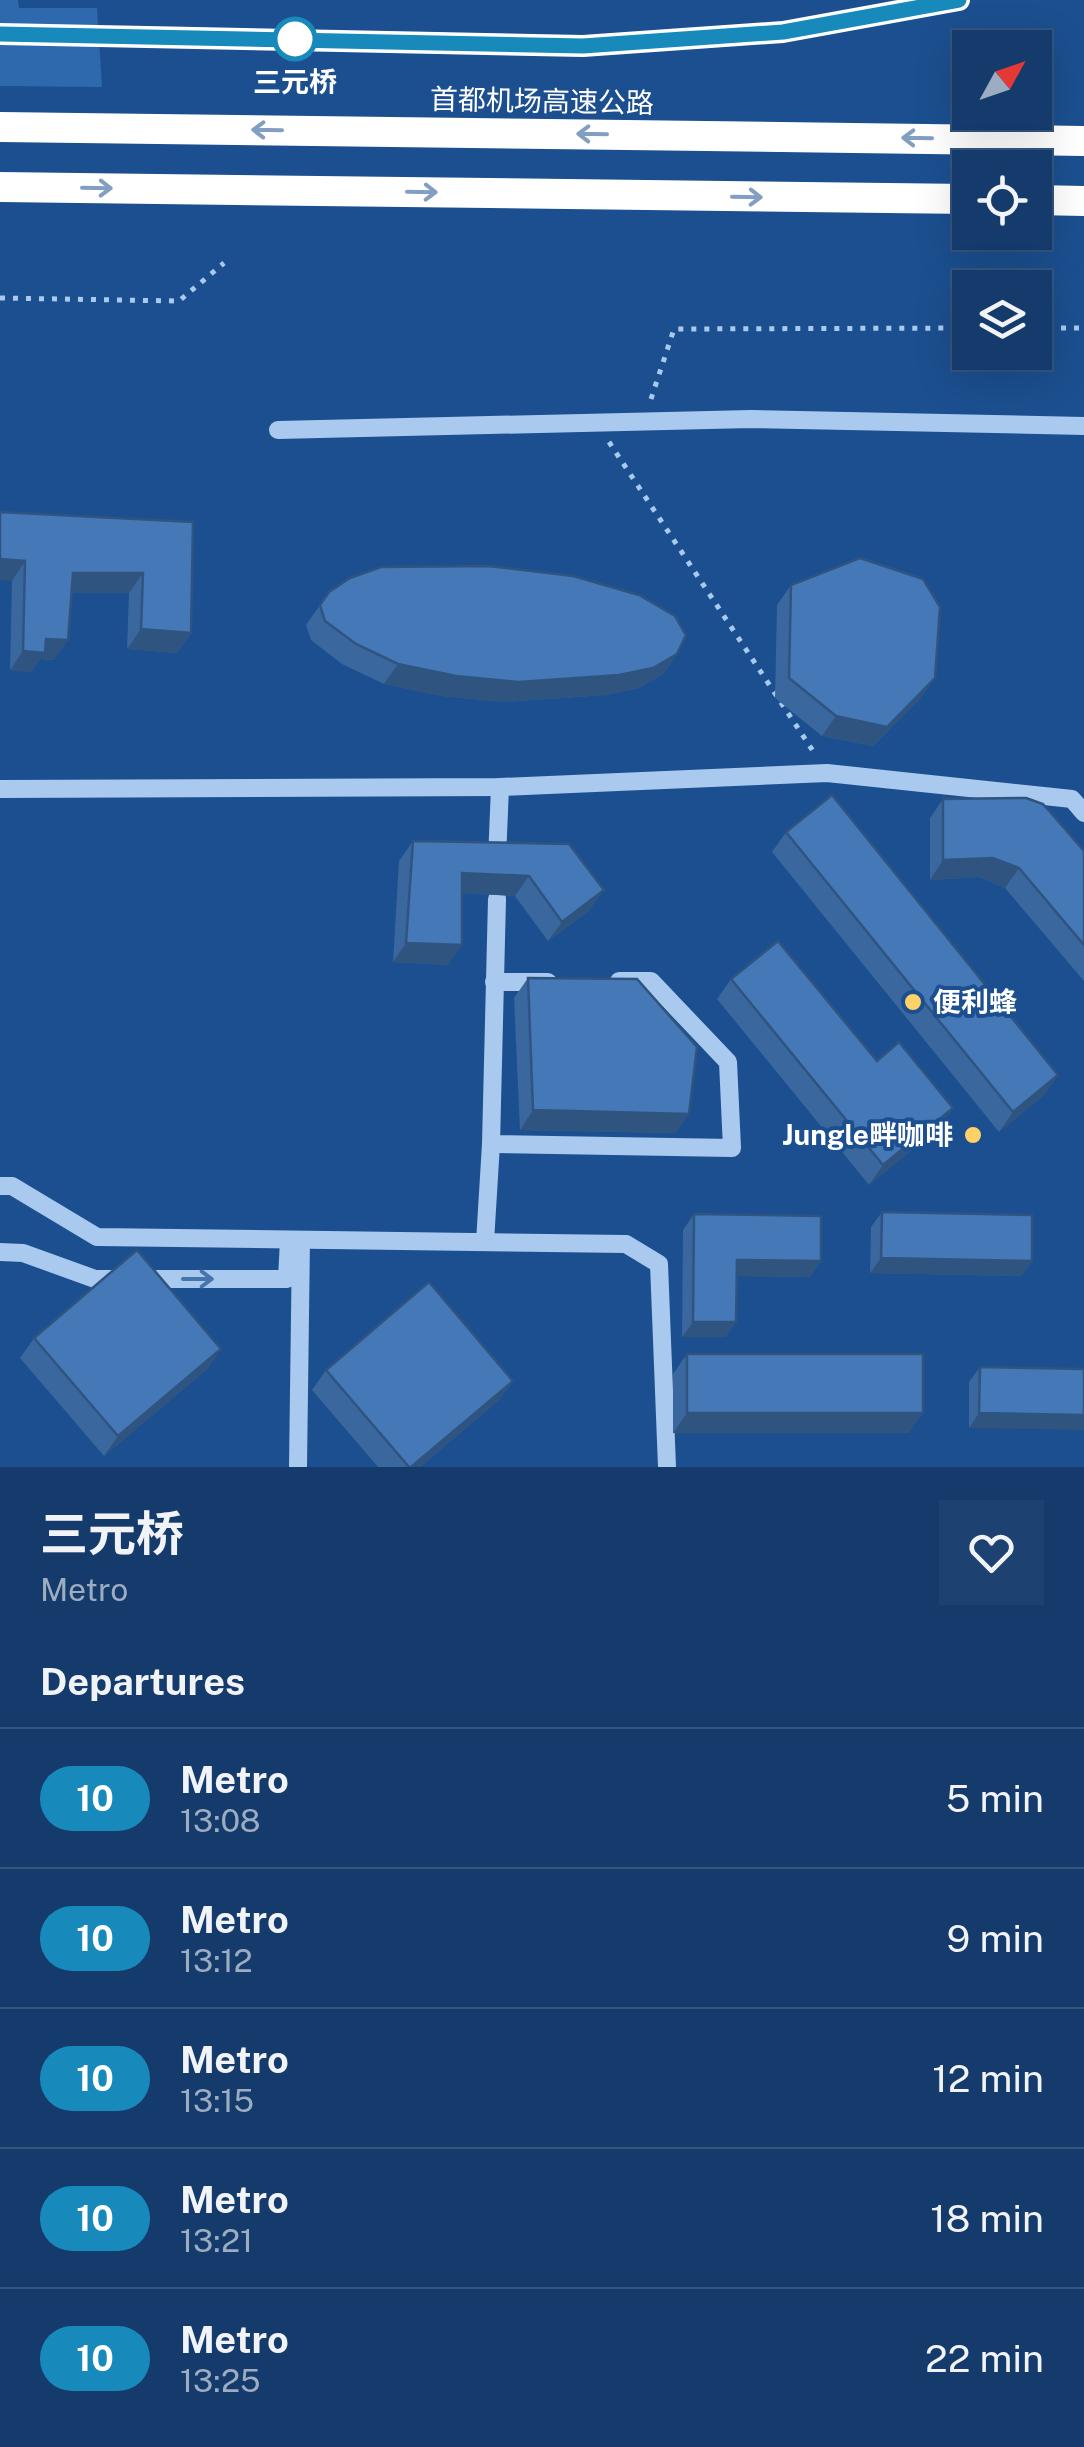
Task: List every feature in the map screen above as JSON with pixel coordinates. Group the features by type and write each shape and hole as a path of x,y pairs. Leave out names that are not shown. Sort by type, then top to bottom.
{"highway":[{"name":"首都机场高速公路","path":"0,125 1084,140"},
{"path":"0,187 952,200"},
{"path":"1052,200 1084,201"}],"street":[{"path":"278,430 751,418 1084,426"},
{"path":"0,789 500,788 827,772 1072,800 1084,813"},
{"path":"497,860 500,788"},
{"path":"485,1242 496,899"},
{"path":"491,1144 732,1148 728,1062 651,981 592,982"},
{"path":"494,982 573,982"},
{"path":"0,1186 12,1186 97,1237 626,1244 660,1264 667,1467"},
{"path":"0,1252 24,1253 95,1278 287,1279 295,1240"},
{"path":"295,1240 298,1467"}],"path":[{"path":"0,298 179,301 224,263"},
{"path":"644,421 674,330 952,328"},
{"path":"1052,328 1084,328"},
{"path":"596,422 827,772"}],"shaded area":[{"path":"0,0 18,0 19,8 97,8 102,87 0,86"}],"building":[{"path":"0,512 193,522 191,633 141,629 143,573 73,573 68,640 46,639 45,653 23,651 25,561 0,559"},
{"path":"860,558 923,579 940,607 935,678 887,727 836,716 789,678 791,585"},
{"path":"488,566 573,576 639,595 675,616 686,635 677,654 653,668 619,675 519,682 456,676 398,664 356,644 325,621 320,605 329,592 350,578 381,567"},
{"path":"832,795 1058,1075 1013,1112 786,832"},
{"path":"1026,798 1043,804 1084,851 1084,945 1019,868 993,858 943,860 943,799"},
{"path":"413,841 569,844 604,890 562,922 529,876 462,873 462,945 406,943"},
{"path":"778,941 877,1061 899,1042 953,1108 883,1165 731,979"},
{"path":"528,978 637,979 697,1047 689,1114 533,1110"},
{"path":"882,1212 1032,1215 1032,1261 881,1258"},
{"path":"694,1214 821,1216 821,1261 737,1260 736,1322 693,1322"},
{"path":"137,1250 221,1349 118,1436 34,1338"},
{"path":"429,1282 513,1381 409,1467 326,1370"},
{"path":"687,1354 923,1354 923,1413 687,1413"},
{"path":"980,1367 1084,1369 1084,1415 979,1413"}],"metro line":[{"name":"10","path":"0,34 583,46 783,32 959,0"}],"place":[{"name":"三元桥","path":"295,39"},
{"name":"便利蜂","path":"913,1002"},
{"name":"Jungle畔咖啡","path":"973,1135"}]}
